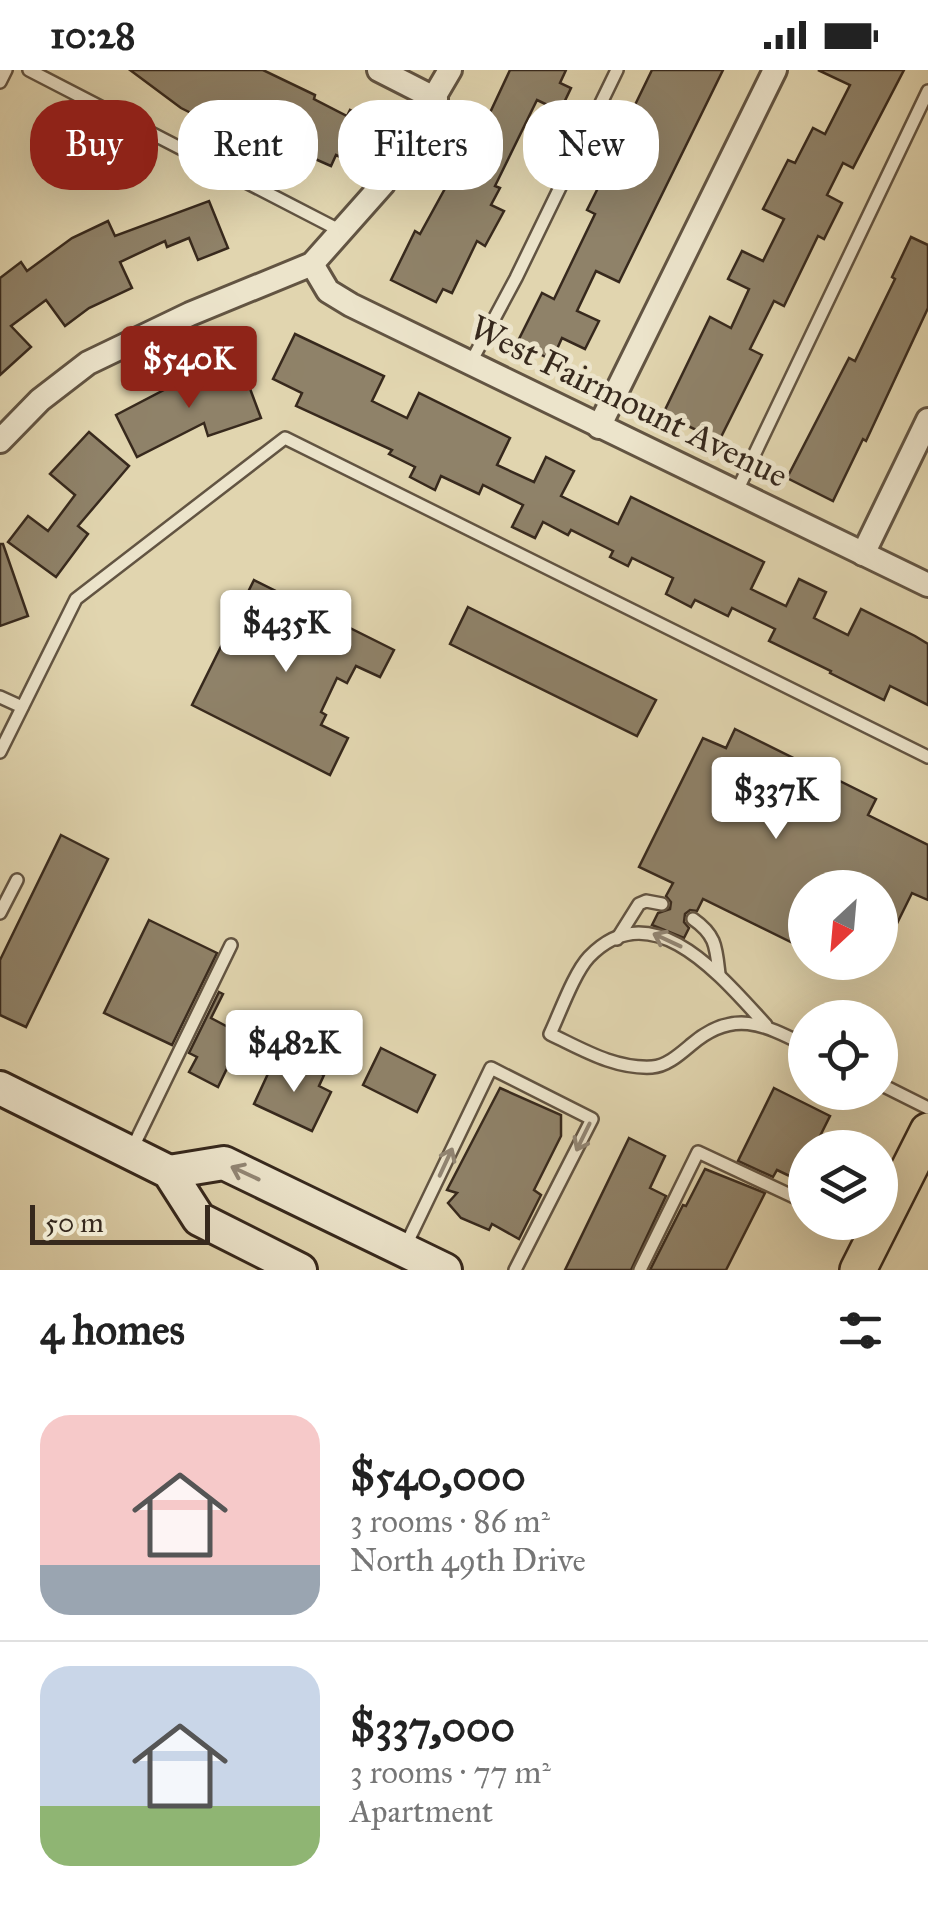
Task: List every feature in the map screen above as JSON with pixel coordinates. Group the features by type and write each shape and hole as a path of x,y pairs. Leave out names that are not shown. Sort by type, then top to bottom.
{"main road":[{"path":"0,1088 168,1172 200,1219 300,1270"},
{"path":"898,1175 928,1131"},
{"path":"168,1172 224,1163 445,1270"},
{"path":"858,1270 860,1240"}],"street":[{"path":"379,70 436,98"},
{"path":"0,441 40,400 88,362 190,314 312,264 383,184 450,70"},
{"path":"599,427 775,70"},
{"name":"West Fairmount Avenue","path":"312,264 328,291 351,305 928,585"},
{"path":"863,554 928,420"}],"lane":[{"path":"0,82 6,70"},
{"path":"29,70 343,232"},
{"path":"470,362 516,278 617,70"},
{"path":"736,494 928,92"},
{"path":"0,752 76,599 285,438 928,757"},
{"path":"0,696 22,708"},
{"path":"0,913 17,880"},
{"path":"616,940 639,904 662,904"},
{"path":"693,919 711,932 717,943 719,974"},
{"path":"766,1026 719,974 655,932 632,933 587,958 550,1034 622,1065 656,1067 720,1026 742,1021 766,1026 788,1037"},
{"path":"130,1152 232,945"},
{"path":"404,1250 490,1068 592,1119 515,1270"},
{"path":"898,1093 928,1108"},
{"path":"640,1270 697,1153 788,1194"}],"building":[{"path":"130,70 263,70 315,95 316,100 178,100 178,106"},
{"path":"510,70 566,70 560,83 571,88 565,100 523,100 523,129 503,170 503,100 496,100"},
{"path":"652,70 723,70 619,282 596,271 577,311 599,321 585,349 562,338 552,360 517,343 542,293 554,299 595,214 587,210 597,190 659,190 659,100 637,100"},
{"path":"818,70 904,70 853,168 843,163 827,195 842,203 824,239 818,236 784,306 774,301 750,349 762,355 719,441 663,414 710,317 731,328 749,289 728,279 742,251 763,261 784,219 763,209 788,160 795,163 813,128 825,134 850,85"},
{"path":"318,101 338,111 338,156 331,166 318,160"},
{"path":"444,190 499,190 491,205 504,211 485,246 477,241 452,293 443,289 436,302 391,280 415,231 420,234"},
{"path":"209,201 228,248 198,260 189,238 167,247 165,241 120,262 132,288 89,308 65,326 46,300 11,326 31,347 0,375 0,278 21,262 27,271 72,238 108,221 115,236"},
{"path":"911,237 928,245 928,308 866,441 863,439 833,501 787,478 849,358 855,361"},
{"path":"295,334 384,376 372,401 407,418 419,393 510,438 497,465 534,482 546,457 574,471 561,496 618,524 631,497 764,562 751,589 786,606 799,579 826,592 814,618 848,635 861,609 915,636 928,644 928,705 890,686 884,700 769,641 775,629 732,608 728,616 695,600 691,607 666,594 673,578 632,558 628,566 610,557 613,551 571,530 568,535 543,522 535,538 512,527 523,505 483,485 479,494 441,476 435,490 410,477 415,467 389,454 392,450 296,406 302,393 273,379"},
{"path":"217,367 224,386 246,378 261,418 208,436 204,423 137,457 116,415"},
{"path":"89,432 129,466 78,526 88,534 56,577 8,542 28,516 48,531 75,495 50,474"},
{"path":"0,544 28,616 0,626"},
{"path":"254,580 394,650 380,677 356,666 347,683 337,678 321,712 326,715 321,725 348,738 330,775 192,705"},
{"path":"468,607 656,700 637,736 450,644"},
{"path":"735,729 876,799 868,815 928,845 928,900 912,893 898,921 898,870 788,870 788,941 703,899 697,911 685,914 684,922 689,928 684,938 652,925 658,913 670,909 671,902 666,896 673,883 639,867 703,738 726,748"},
{"path":"61,835 108,859 26,1027 0,1015 0,960"},
{"path":"149,920 217,953 172,1045 104,1013"},
{"path":"219,992 223,994 211,1018 243,1035 218,1087 189,1072 197,1057 189,1053"},
{"path":"381,1048 435,1075 417,1112 363,1085"},
{"path":"296,1062 324,1075 319,1086 331,1092 312,1131 254,1104 272,1065 291,1074"},
{"path":"500,1088 561,1115 561,1136 534,1190 541,1195 519,1239 492,1224 489,1230 461,1218 448,1203 457,1193 447,1190"},
{"path":"774,1088 788,1095 788,1110 818,1110 830,1116 823,1130 788,1130 788,1175 777,1170 773,1177 738,1161"},
{"path":"629,1138 665,1156 650,1188 666,1196 631,1270 565,1270"},
{"path":"705,1169 765,1193 726,1270 650,1270 683,1205 686,1206"}]}
